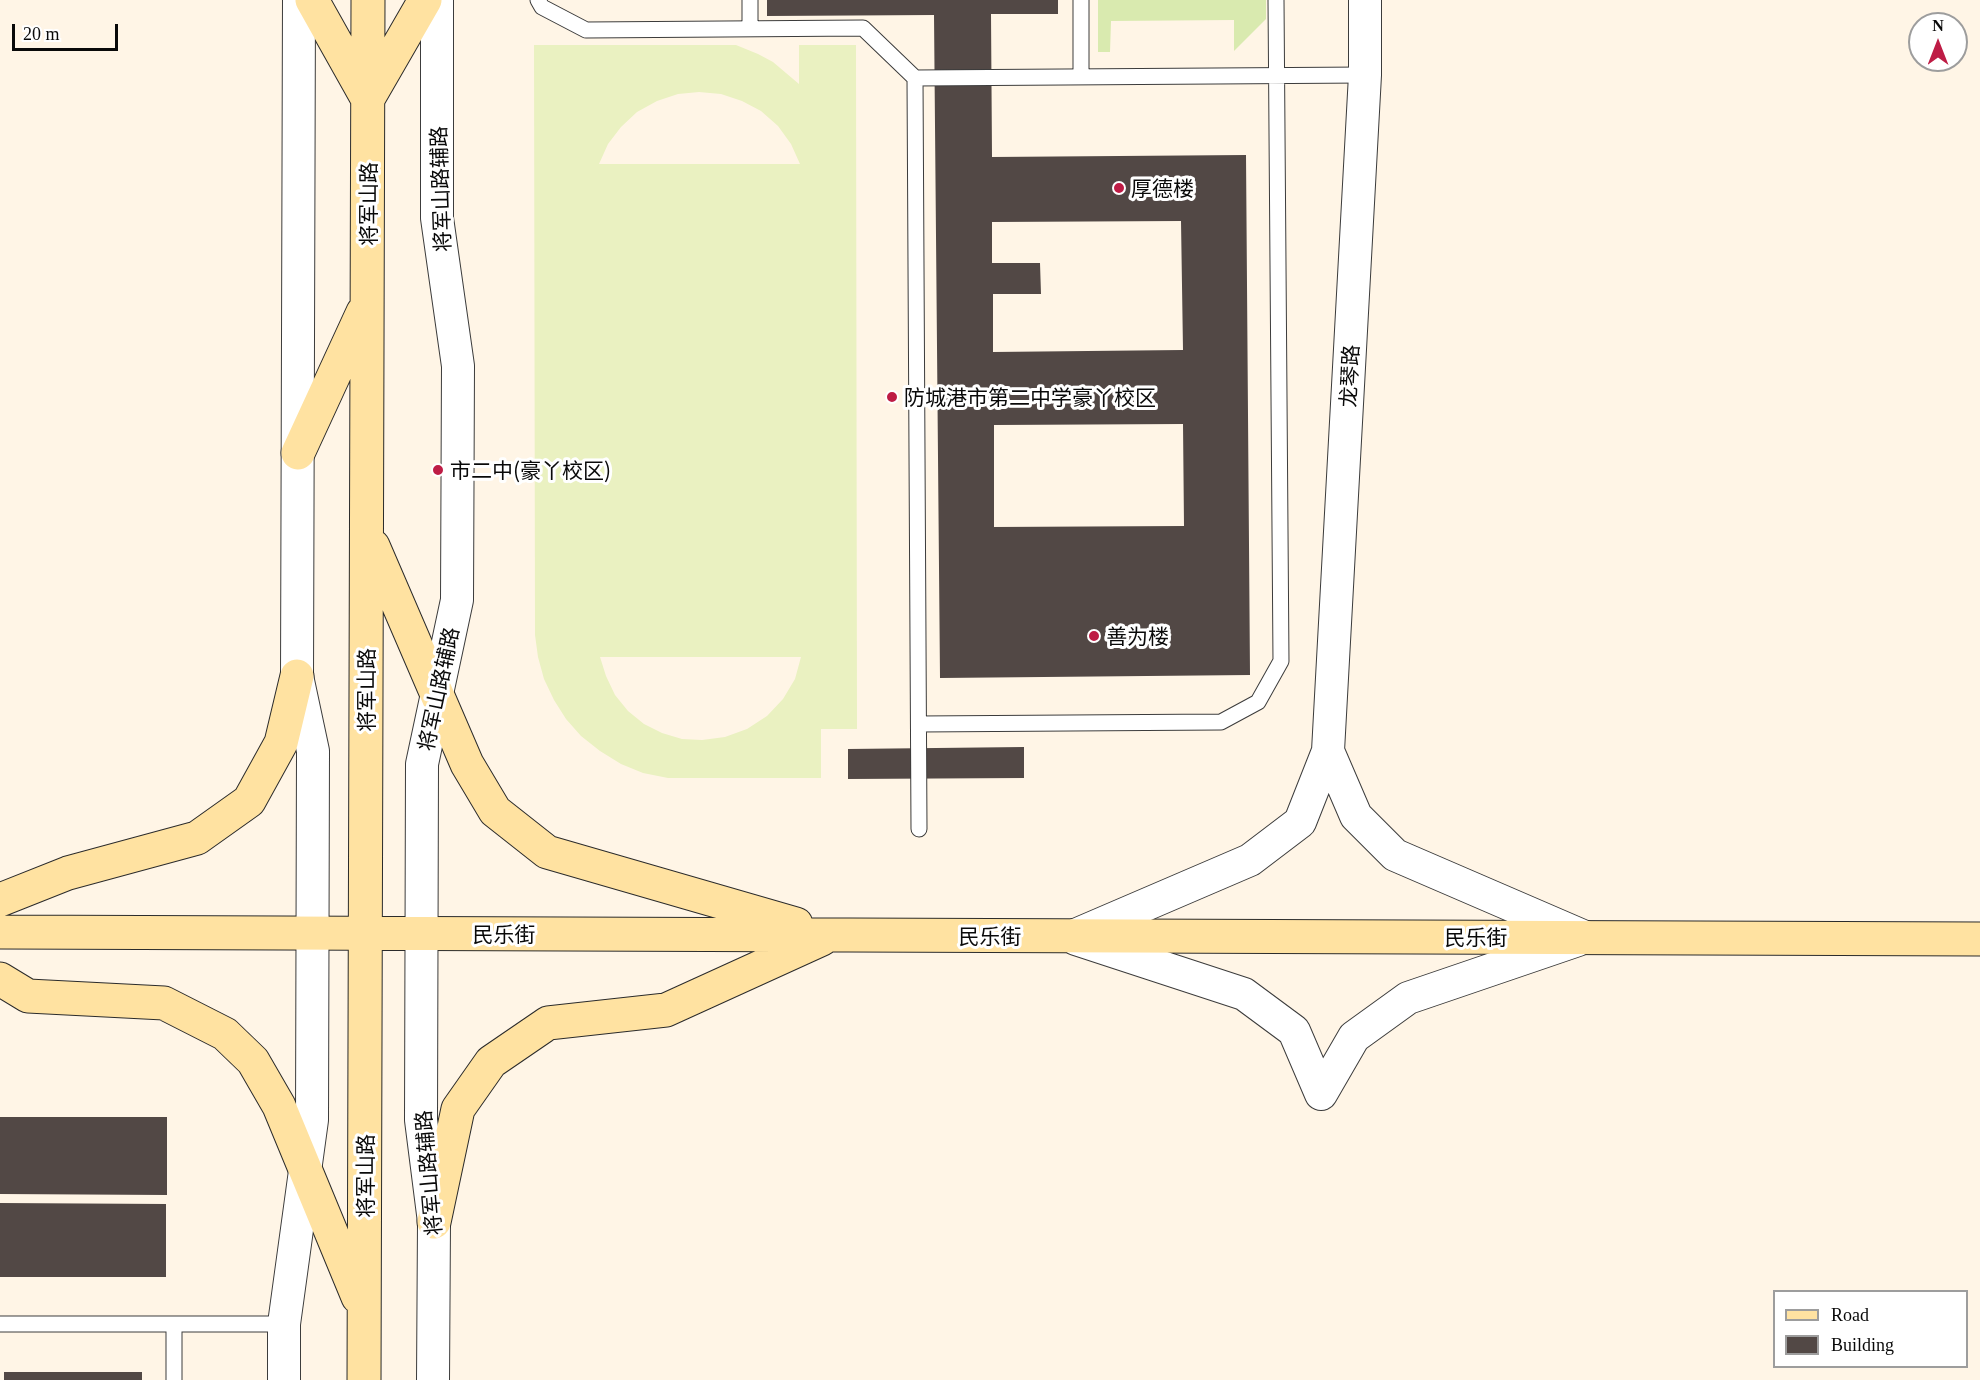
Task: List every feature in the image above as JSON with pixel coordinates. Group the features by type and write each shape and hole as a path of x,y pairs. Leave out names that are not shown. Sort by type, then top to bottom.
{"street":[{"path":"284,1380 284,1324 312,1120 313,751 297,676 299,0"},
{"path":"312,0 368,99"},
{"name":"将军山路","path":"364,1380 368,0"},
{"path":"368,99 425,0"},
{"name":"将军山路辅路","path":"434,1380 434,1222 421,1120 422,764 457,600 458,413 458,366 437,219 437,0"},
{"name":"龙琴路","path":"1328,751 1365,75 1365,0"},
{"path":"298,453 367,302"},
{"path":"367,533 467,764 495,811 547,852 832,935"},
{"path":"0,900 68,873 197,838 249,801 281,743 297,676"},
{"path":"1070,936 1250,860 1300,822 1328,751"},
{"path":"1328,751 1356,816 1395,855 1585,937"},
{"name":"民乐街","path":"0,932 1980,939"},
{"path":"434,1222 458,1108 491,1062 548,1023 666,1010 832,935"},
{"path":"1070,936 1244,994 1294,1031 1321,1094 1354,1037 1408,998 1585,937"},
{"path":"0,979 28,996 164,1003 225,1034 253,1061 279,1106 364,1312"}],"lane":[{"path":"538,0 542,7 586,30 863,28 915,78 1365,75"},
{"path":"750,0 750,29"},
{"path":"1081,0 1081,77"},
{"path":"918,724 1221,722 1258,702 1281,661 1275,0"},
{"path":"915,78 919,829"},
{"path":"0,1324 284,1324"},
{"path":"174,1324 174,1380"}],"green space":[{"path":"1098,0 1266,0 1266,19 1234,51 1234,20 1111,21 1110,52 1098,52"},
{"path":"534,45 736,45 773,62 799,84 799,45 856,45 857,729 821,729 821,778 668,778 643,773 621,764 600,751 581,736 566,719 544,679 535,635","holes":["699,92 721,94 761,111 778,126 791,144 800,164 599,164 608,144 637,112 657,101 678,94","600,657 801,657 795,679 783,699 767,716 747,729 725,737 702,740 682,739 662,733 644,724 628,711 615,695"]}],"building":[{"path":"767,0 1058,0 1058,14 991,14 992,157 1246,155 1250,675 940,678 934,15 767,16","holes":["1181,221 1183,350 993,352 993,294 1041,294 1040,263 992,263 992,222","1183,424 1184,526 994,527 994,425"]},
{"path":"1024,747 1024,778 848,779 848,749"},
{"path":"0,1117 167,1117 167,1195 0,1194"},
{"path":"0,1203 166,1204 166,1277 0,1277"},
{"path":"4,1372 142,1372 142,1380 4,1380"}],"place":[{"name":"厚德楼","path":"1119,188"},
{"name":"防城港市第二中学豪丫校区","path":"892,397"},
{"name":"市二中(豪丫校区)","path":"438,470"},
{"name":"善为楼","path":"1094,636"}]}
